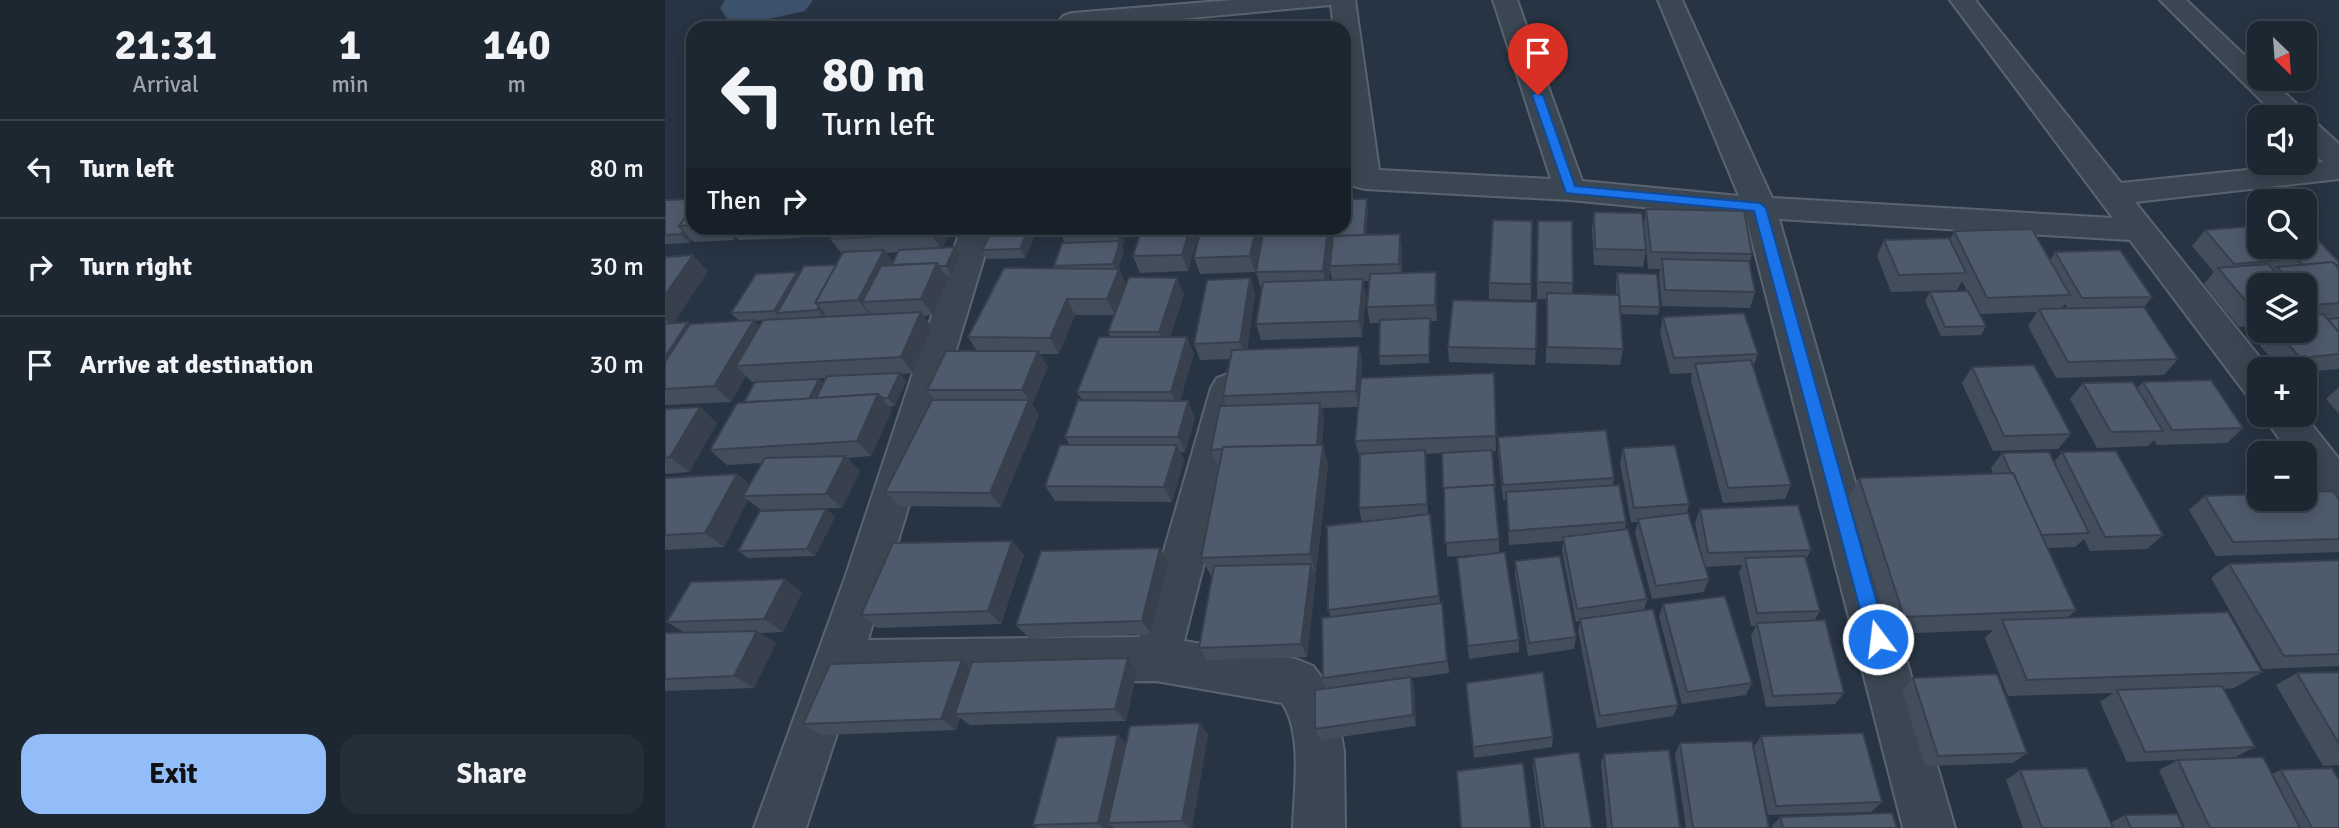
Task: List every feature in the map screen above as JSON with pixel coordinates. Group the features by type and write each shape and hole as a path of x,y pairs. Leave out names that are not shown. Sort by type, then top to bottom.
{"street":[{"path":"1072,21 1323,0"},
{"path":"1343,0 1344,21"},
{"path":"1505,0 1570,190"},
{"path":"1670,0 1760,208 1929,828"},
{"path":"1962,0 2143,230 2247,368"},
{"path":"2172,0 2281,105"},
{"path":"1351,130 1354,179 1570,190 1760,208 2143,230"},
{"path":"2317,140 2339,161"},
{"path":"2113,194 2339,170"},
{"path":"780,828 867,578 975,235"},
{"path":"1156,659 1230,388"},
{"path":"2291,427 2339,490"},
{"path":"837,663 1156,659 1296,682 1313,705 1319,748 1319,828"}],"building":[{"path":"686,199 686,216 679,226 683,231 681,234 665,235 666,200"},
{"path":"1351,199 1367,199 1364,235 1335,236 1351,235"},
{"path":"1646,209 1744,211 1752,254 1651,252"},
{"path":"1594,212 1642,213 1646,250 1595,249"},
{"path":"686,216 686,226 679,226"},
{"path":"1493,220 1532,221 1531,284 1489,283"},
{"path":"1538,221 1572,221 1573,283 1537,282"},
{"path":"2247,227 2247,259 2299,259 2234,264 2205,230"},
{"path":"2032,229 2070,295 1987,298 1954,231"},
{"path":"1400,234 1399,264 1330,266 1333,236"},
{"path":"833,235 911,235 830,239"},
{"path":"990,235 1026,235 1020,249 982,250"},
{"path":"1140,235 1188,235 1182,255 1133,256"},
{"path":"1199,235 1254,235 1250,256 1194,258"},
{"path":"1263,235 1327,235 1323,271 1256,272"},
{"path":"1949,238 1966,273 1899,275 1884,240"},
{"path":"2317,239 2339,265 2333,262 2303,265 2298,260 2317,259"},
{"path":"1120,241 1113,264 1054,266 1062,243"},
{"path":"955,247 946,266 939,266 937,263 892,265 899,250"},
{"path":"884,250 858,300 815,303 843,252"},
{"path":"2120,250 2152,297 2082,298 2055,252"},
{"path":"693,255 665,295 665,257"},
{"path":"1662,259 1749,261 1755,292 1665,290"},
{"path":"2333,262 2339,269 2339,303 2317,305 2317,273 2283,273 2277,267"},
{"path":"937,263 921,299 862,302 881,266"},
{"path":"2268,264 2276,273 2247,273 2247,303 2218,268"},
{"path":"836,265 815,303 819,306 817,310 777,313 804,266"},
{"path":"1004,268 1119,269 1107,299 1067,299 1050,338 968,337"},
{"path":"797,272 774,311 731,313 756,274"},
{"path":"1436,272 1435,305 1367,307 1370,274"},
{"path":"1617,273 1657,274 1660,307 1620,306"},
{"path":"1129,277 1177,278 1159,332 1108,332"},
{"path":"1250,278 1240,342 1194,344 1207,280"},
{"path":"1363,279 1359,321 1256,324 1263,282"},
{"path":"1968,291 1986,326 1945,327 1930,292"},
{"path":"1547,293 1619,295 1623,349 1547,347"},
{"path":"1453,300 1537,302 1536,349 1448,347"},
{"path":"2144,307 2178,359 2068,362 2039,309"},
{"path":"921,312 901,357 736,366 763,320"},
{"path":"1744,313 1758,354 1674,358 1663,317"},
{"path":"2317,314 2323,314 2339,332 2339,354 2299,357 2287,343 2317,343"},
{"path":"1430,318 1429,355 1379,356 1380,320"},
{"path":"2339,318 2339,332 2328,319"},
{"path":"754,320 714,386 665,389 665,362 690,324"},
{"path":"688,322 665,357 665,324"},
{"path":"1099,337 1187,337 1171,392 1077,392"},
{"path":"1359,346 1356,391 1223,396 1232,350"},
{"path":"946,351 1038,351 1022,390 927,390"},
{"path":"1751,360 1791,485 1728,488 1695,364"},
{"path":"2034,365 2071,434 2004,436 1972,367"},
{"path":"900,373 888,398 882,398 878,394 816,398 827,376"},
{"path":"1494,373 1496,436 1355,441 1361,378"},
{"path":"819,379 809,399 744,402 755,382"},
{"path":"2211,380 2243,428 2172,430 2143,382"},
{"path":"2133,382 2163,431 2111,432 2083,383"},
{"path":"878,394 857,441 710,450 737,403"},
{"path":"932,400 1029,400 990,493 885,492"},
{"path":"1078,400 1188,401 1178,437 1065,437"},
{"path":"1320,403 1317,445 1223,447 1211,450 1220,406"},
{"path":"700,407 670,457 665,458 665,409"},
{"path":"1606,430 1614,478 1503,485 1498,437"},
{"path":"1060,445 1177,445 1164,487 1045,486"},
{"path":"1323,445 1310,554 1201,558 1223,447"},
{"path":"1675,445 1689,504 1634,508 1623,448"},
{"path":"1425,450 1427,504 1359,508 1360,454"},
{"path":"1492,450 1495,486 1443,489 1442,453"},
{"path":"2116,451 2163,535 2105,537 2062,452"},
{"path":"2049,452 2089,533 2041,535 2002,453"},
{"path":"845,456 826,494 743,496 765,458"},
{"path":"2013,473 2076,610 1904,617 1859,478"},
{"path":"737,474 705,533 665,535 665,478"},
{"path":"1494,485 1499,539 1445,543 1444,488"},
{"path":"1619,485 1626,522 1509,531 1506,492"},
{"path":"2333,491 2339,500 2339,539 2233,542 2205,496 2247,494 2247,511 2317,511 2317,492"},
{"path":"1798,505 1811,550 1708,553 1700,509"},
{"path":"826,509 807,549 738,551 760,511"},
{"path":"1688,513 1709,579 1656,586 1638,519"},
{"path":"1430,514 1439,596 1328,610 1327,526"},
{"path":"1628,529 1647,599 1577,609 1563,537"},
{"path":"1012,541 988,611 861,615 893,543"},
{"path":"1160,548 1142,621 1016,625 1041,551"},
{"path":"1505,552 1519,640 1468,646 1457,558"},
{"path":"1560,556 1576,637 1529,643 1515,561"},
{"path":"1805,556 1820,611 1757,613 1745,558"},
{"path":"2339,560 2339,654 2284,656 2229,564"},
{"path":"1311,564 1301,644 1199,648 1214,566"},
{"path":"785,579 764,619 667,622 691,582"},
{"path":"1725,596 1752,683 1687,692 1663,604"},
{"path":"1442,603 1447,661 1323,678 1322,618"},
{"path":"1653,609 1678,705 1600,716 1580,619"},
{"path":"2228,612 2262,672 2027,680 2002,620"},
{"path":"1825,620 1844,693 1773,696 1757,623"},
{"path":"757,631 734,676 665,679 665,633"},
{"path":"1128,658 1115,709 955,714 972,662"},
{"path":"962,660 941,719 803,724 830,664"},
{"path":"1543,672 1553,737 1473,747 1466,683"},
{"path":"2339,672 2339,744 2297,673"},
{"path":"1997,674 2027,753 1938,756 1913,678"},
{"path":"1411,677 1413,715 1315,729 1315,690"},
{"path":"2222,686 2255,747 2145,752 2117,690"},
{"path":"1200,723 1182,821 1108,823 1130,726"},
{"path":"1863,733 1882,802 1776,806 1761,736"},
{"path":"1118,735 1098,823 1033,825 1057,737"},
{"path":"1752,741 1769,828 1693,828 1680,743"},
{"path":"1669,750 1680,828 1612,828 1604,754"},
{"path":"1579,752 1592,828 1544,828 1534,758"},
{"path":"2263,757 2300,828 2210,828 2178,760"},
{"path":"1523,763 1531,828 1461,828 1457,771"},
{"path":"2087,768 2113,828 2042,828 2020,770"},
{"path":"2332,768 2339,780 2339,828 2312,828 2281,770"},
{"path":"1892,813 1897,828 1783,828 1780,817"},
{"path":"2177,814 2183,828 2131,828 2125,815"}],"waterway":[{"path":"746,8 787,0"}],"route":[{"path":"1538,95 1570,190 1760,208 1878,639"}]}
